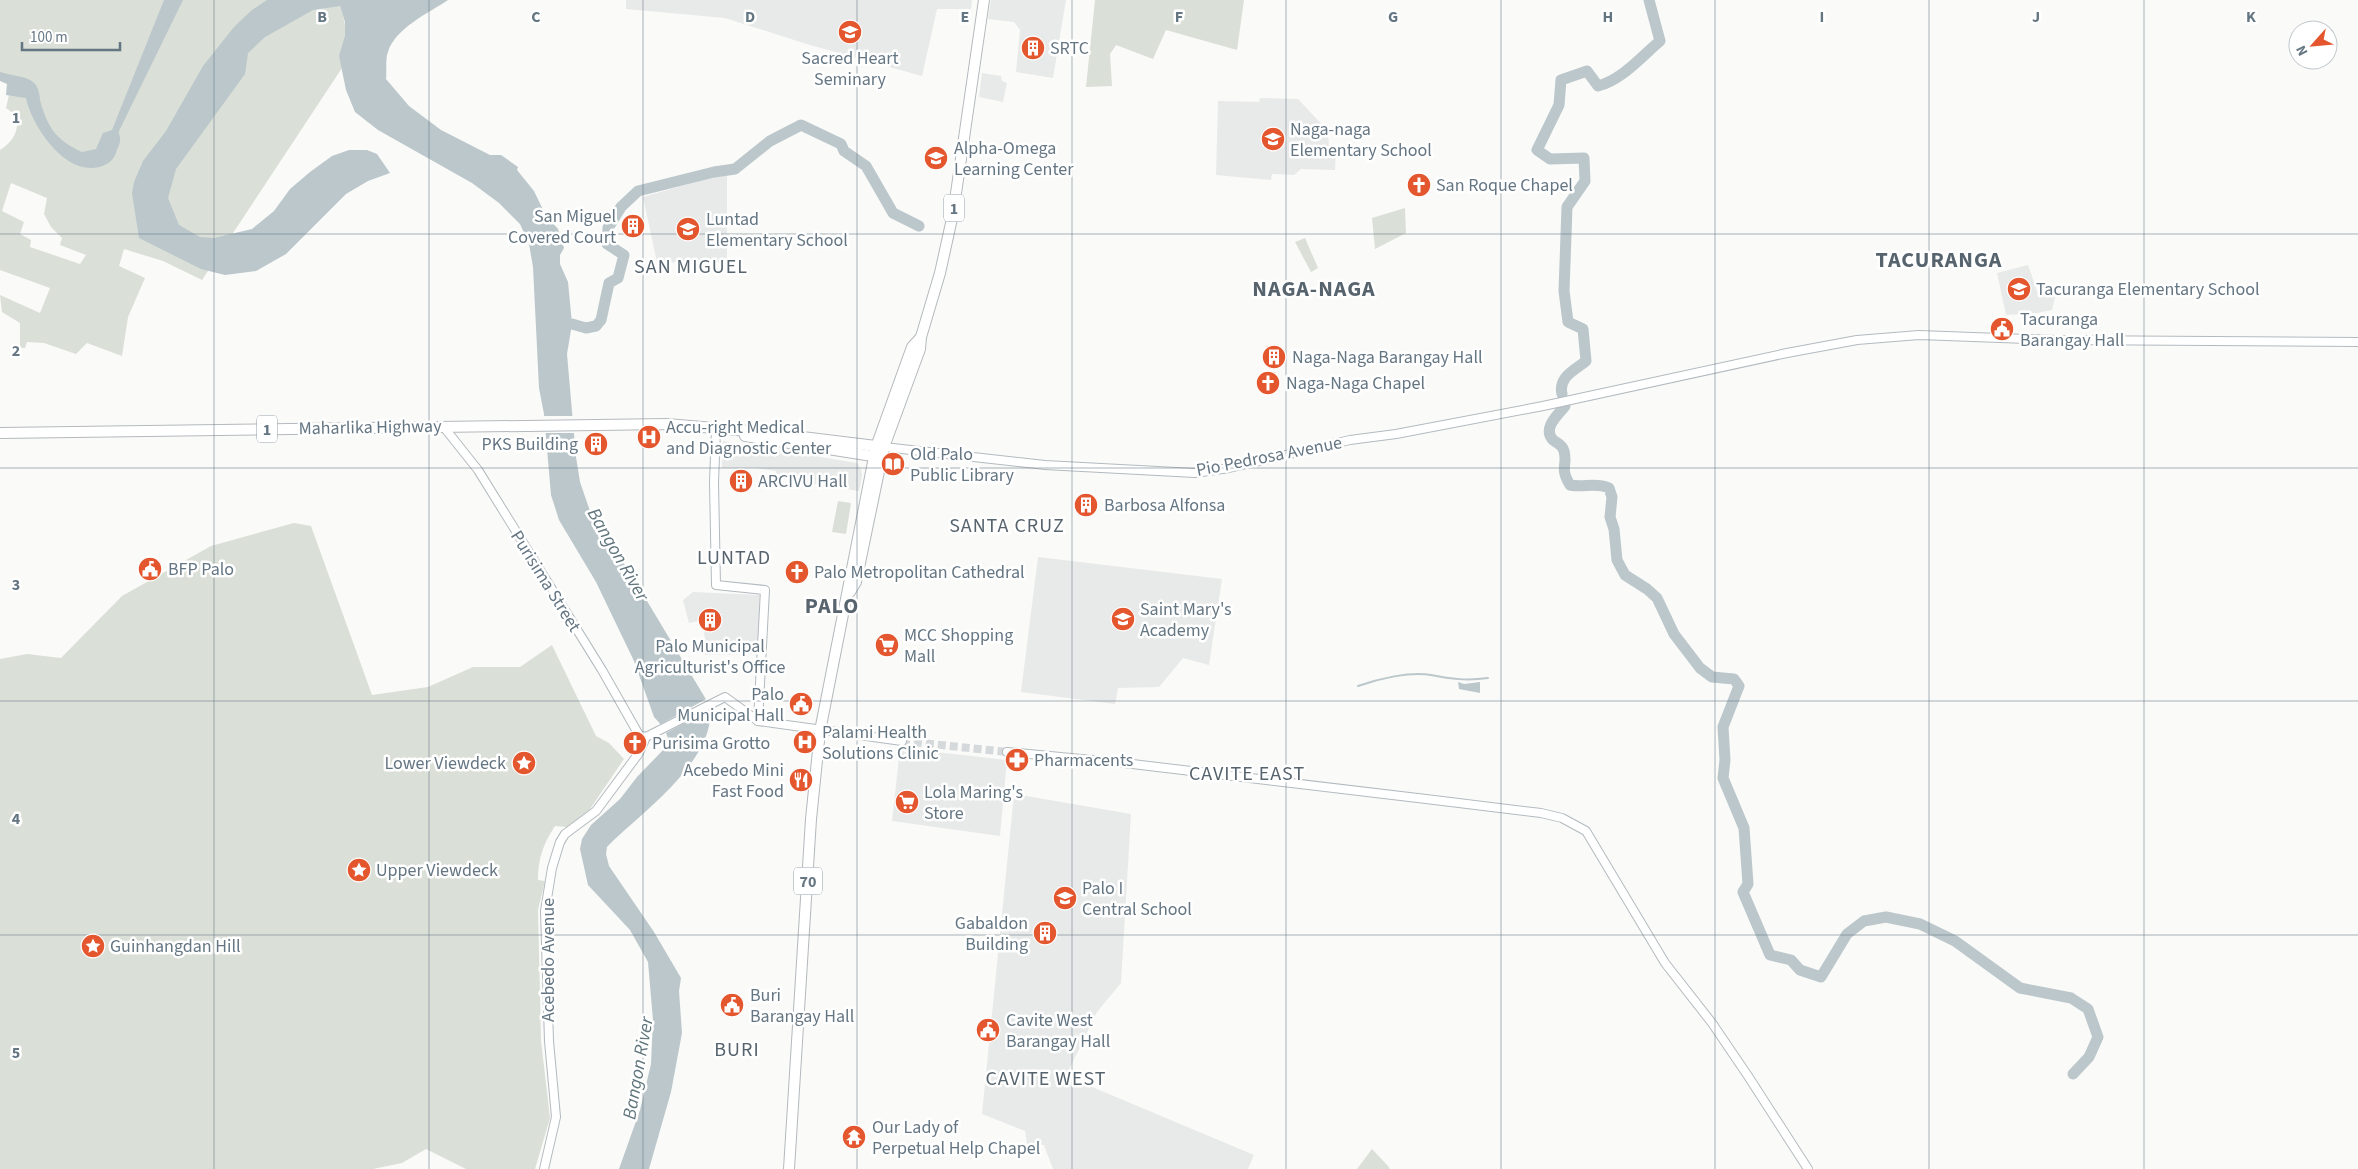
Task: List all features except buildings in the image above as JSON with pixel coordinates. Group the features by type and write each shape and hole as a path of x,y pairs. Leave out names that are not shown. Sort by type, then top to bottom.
{"highway":[{"name":"1","path":"716,430 761,440 879,452 912,347 920,337 940,273 953,214 984,0"},
{"name":"Maharlika Highway","path":"0,433 590,424 667,424 716,430"},
{"name":"70","path":"789,1169 812,819 820,731 849,595 856,582 879,452"}],"main road":[{"name":"Pio Pedrosa Avenue","path":"879,452 1045,465 1195,472 1229,468 1350,440 1408,432 1831,344 1893,337 1919,335 2056,340 2358,342"},
{"name":"Purisima Street","path":"443,426 478,470 602,670 638,735 646,737"},
{"path":"716,430 716,585 765,590 758,721"},
{"path":"646,737 725,697 758,721 902,741"},
{"name":"Acebedo Avenue","path":"544,1169 556,1117 549,1041 544,911 552,868 565,834 596,811 639,753 646,737"},
{"path":"1007,752 1124,763 1541,813 1562,818 1586,831 1665,963 1743,1068 1808,1169"}],"shaded area":[{"path":"0,0 348,0 340,6 345,30 340,54 342,68 202,280 163,261 124,249 119,266 145,278 128,317 122,356 87,343 76,354 44,343 27,342 25,348 20,348 20,323 2,312 0,295 40,313 50,288 0,270 0,150 14,136 17,127 17,116 6,108 12,82 0,79","holes":["11,183 47,198 44,214 51,227 62,238 60,245 86,255 80,264 30,247 31,240 20,234 24,222 2,211"]},
{"path":"164,0 183,0 119,131 120,141 115,156 105,165 87,168 63,157 43,135 35,122 26,98 6,95 7,84 0,81 0,72 26,78 35,84 47,121 56,134 67,144 82,152 96,149 103,133 112,130"},
{"path":"267,0 448,0 405,28 392,43 387,55 386,79 409,106 441,130 490,155 501,155 518,167 517,170 534,191 545,214 558,229 564,248 560,255 560,264 568,282 572,324 567,354 580,482 591,514 629,571 710,706 709,726 701,746 689,766 656,802 607,847 606,854 609,866 654,932 681,978 679,991 682,1033 671,1092 649,1169 619,1169 640,1110 651,1064 653,1020 648,962 630,930 588,885 580,849 582,839 591,825 620,799 637,777 666,747 668,738 664,728 654,717 634,661 596,582 559,520 551,495 544,414 539,388 533,267 529,244 520,224 499,203 472,183 378,130 355,112 346,90 339,56 345,35 345,22 340,6 313,10 265,37 248,53 245,74 176,169 168,198 179,225 200,237 214,238 252,229 274,211 290,189 332,156 349,150 367,150 377,154 390,173 368,181 346,194 286,254 256,271 225,275 201,269 139,238 132,193 134,182 143,161 166,131 203,66 234,27 252,10"},
{"name":"Sacred Heart Seminary","path":"626,0 972,0 971,9 937,9 922,76 810,45 725,18 626,9"},
{"path":"991,0 1066,0 1053,78 1016,72 1020,30 1014,22 988,19"},
{"path":"1095,0 1244,0 1237,50 1166,30 1153,59 1116,45 1110,54 1112,86 1086,87"},
{"path":"982,73 1001,76 1002,81 1007,83 1003,102 979,97"},
{"name":"Naga-naga Elementary School","path":"1260,98 1298,99 1328,131 1329,148 1336,149 1335,170 1301,169 1294,175 1272,174 1271,180 1216,175 1218,101 1259,102"},
{"name":"Luntad Elementary School","path":"727,173 727,263 657,262 643,197"},
{"path":"1405,208 1406,233 1375,249 1372,218"},
{"path":"1305,238 1318,268 1311,272 1295,242"},
{"name":"Tacuranga Elementary School","path":"2028,265 2037,291 2057,288 2052,310 2006,315 1997,273"},
{"path":"723,441 857,463 861,469 862,476 859,491 775,478 776,471 755,468 722,468"},
{"path":"838,501 851,503 846,534 832,532"},
{"path":"294,523 311,526 372,695 428,687 473,667 520,667 552,645 596,736 609,743 624,759 590,809 567,827 555,826 544,845 540,858 538,880 545,881 538,910 541,1041 550,1118 535,1169 466,1169 426,1149 402,1163 373,1169 0,1169 0,659 27,654 61,658 122,596 211,546"},
{"name":"Saint Mary's Academy","path":"1038,557 1222,579 1209,665 1183,658 1159,687 1118,688 1115,704 1021,692"},
{"path":"693,592 760,595 757,654 705,655 704,620 689,623 683,600"},
{"path":"1458,682 1464,684 1480,682 1480,693 1459,689"},
{"path":"900,748 1007,760 1000,836 892,821"},
{"path":"1014,794 1131,814 1121,983 1097,1012 1066,1076 1254,1155 1248,1169 1053,1169 1044,1145 1027,1144 1025,1131 982,1114"},
{"path":"1372,1149 1388,1166 1390,1169 1357,1169"}],"pier":[{"path":"542,416 575,416 576,433 542,433"},
{"path":"708,698 712,708 664,734 659,725"}],"waterway":[{"path":"1562,394 1561,388 1565,378 1586,361 1583,329 1568,322 1564,291 1567,207 1585,181 1584,158 1550,159 1537,150 1559,105 1561,80 1587,71 1598,86 1607,83 1631,67 1660,41 1649,0"},
{"path":"572,324 586,328 596,326 601,320 609,283 618,278 624,255 607,244 608,228 621,207 638,191 714,172 735,169 770,141 801,125 841,144 844,151 866,166 893,213 919,226"},
{"path":"1565,406 1552,422 1549,431 1550,435 1563,449 1565,456 1564,470 1570,485 1599,485 1609,488 1612,497 1610,517 1614,529 1617,560 1625,575 1657,598 1674,634 1700,668 1712,677 1734,679 1739,686 1723,727 1725,760 1723,778 1744,828 1748,884 1743,892 1770,955 1791,960 1800,970 1821,977 1847,934 1864,921 1886,917 1920,924 1955,941 2020,988 2071,998 2088,1009 2098,1037 2089,1057 2073,1074"},
{"path":"1358,686 1384,678 1414,674 1459,679 1488,678"}],"tunnel":[{"path":"902,741 1007,752"}],"place":[{"name":"Sacred Heart Seminary","path":"850,32"},
{"name":"SRTC","path":"1033,48"},
{"name":"Naga-naga Elementary School","path":"1273,139"},
{"name":"Alpha-Omega Learning Center","path":"936,158"},
{"name":"San Roque Chapel","path":"1419,185"},
{"name":"San Miguel Covered Court","path":"633,226"},
{"name":"Luntad Elementary School","path":"688,229"},
{"name":"Tacuranga Elementary School","path":"2019,289"},
{"name":"Tacuranga Barangay Hall","path":"2002,329"},
{"name":"Naga-Naga Barangay Hall","path":"1274,357"},
{"name":"Naga-Naga Chapel","path":"1268,383"},
{"name":"Accu-right Medical and Diagnostic Center","path":"649,437"},
{"name":"PKS Building","path":"596,444"},
{"name":"Old Palo Public Library","path":"893,464"},
{"name":"ARCIVU Hall","path":"741,481"},
{"name":"Barbosa Alfonsa","path":"1086,505"},
{"name":"BFP Palo","path":"150,569"},
{"name":"Palo Metropolitan Cathedral","path":"797,572"},
{"name":"Saint Mary's Academy","path":"1123,619"},
{"name":"Palo Municipal Agriculturist's Office","path":"710,620"},
{"name":"MCC Shopping Mall","path":"887,645"},
{"name":"Palo Municipal Hall","path":"801,704"},
{"name":"Palami Health Solutions Clinic","path":"805,742"},
{"name":"Purisima Grotto","path":"635,743"},
{"name":"Pharmacents","path":"1017,760"},
{"name":"Lower Viewdeck","path":"524,763"},
{"name":"Acebedo Mini Fast Food","path":"801,780"},
{"name":"Lola Maring's Store","path":"907,802"},
{"name":"Upper Viewdeck","path":"359,870"},
{"name":"Palo I Central School","path":"1065,898"},
{"name":"Gabaldon Building","path":"1045,933"},
{"name":"Guinhangdan Hill","path":"93,946"},
{"name":"Buri Barangay Hall","path":"732,1005"},
{"name":"Cavite West Barangay Hall","path":"988,1030"},
{"name":"Our Lady of Perpetual Help Chapel","path":"854,1137"}],"district":[{"name":"TACURANGA","path":"1939,259"},
{"name":"SAN MIGUEL","path":"691,266"},
{"name":"NAGA-NAGA","path":"1314,288"},
{"name":"SANTA CRUZ","path":"1007,525"},
{"name":"LUNTAD","path":"734,557"},
{"name":"PALO","path":"832,605"},
{"name":"CAVITE EAST","path":"1247,773"},
{"name":"BURI","path":"737,1049"},
{"name":"CAVITE WEST","path":"1046,1078"}],"water label":[{"name":"Bangon River","path":"619,554"},
{"name":"Bangon River","path":"637,1068"}]}
